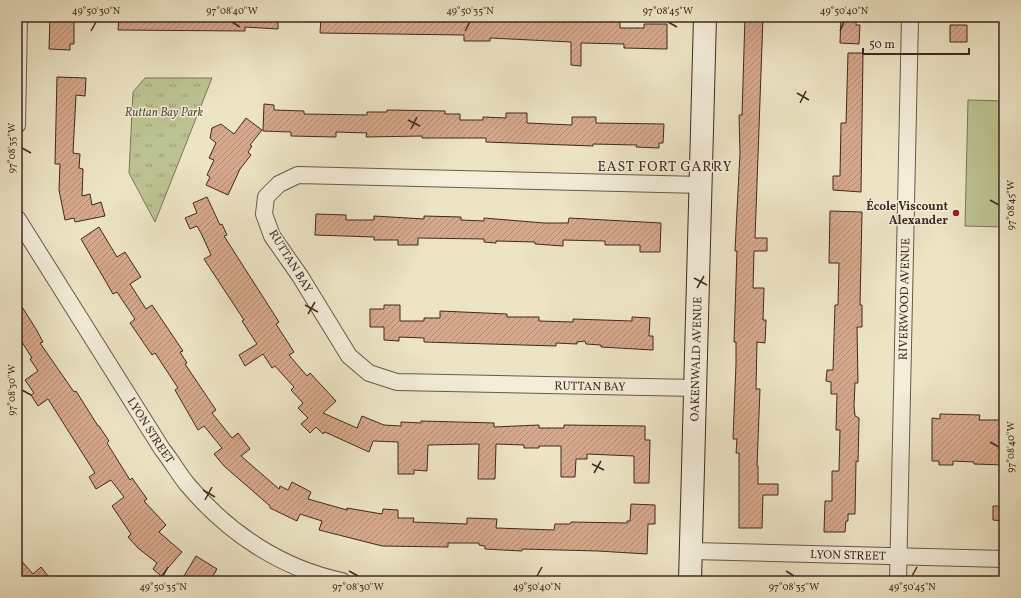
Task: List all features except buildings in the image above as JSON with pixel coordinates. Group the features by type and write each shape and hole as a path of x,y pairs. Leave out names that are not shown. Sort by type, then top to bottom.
{"street":[{"path":"17,125 19,17"},
{"name":"OAKENWALD AVENUE","path":"690,581 706,17"},
{"name":"RIVERWOOD AVENUE","path":"898,581 910,17"},
{"name":"RUTTAN BAY","path":"696,388 397,382 369,373 349,356 300,276 272,236 264,214 266,197 279,184 298,175 701,184"},
{"name":"LYON STREET","path":"17,218 162,449 187,483 219,516 255,545 297,568 342,581"},
{"name":"LYON STREET","path":"692,551 899,555 1004,559"}],"green space":[{"name":"Ruttan Bay Park","path":"145,78 212,78 155,222 129,173 133,92"},
{"path":"968,100 1004,101 1004,227 965,226"}],"place":[{"name":"École Viscount Alexander","path":"956,213"}],"district":[{"name":"EAST FORT GARRY","path":"665,166"}]}
